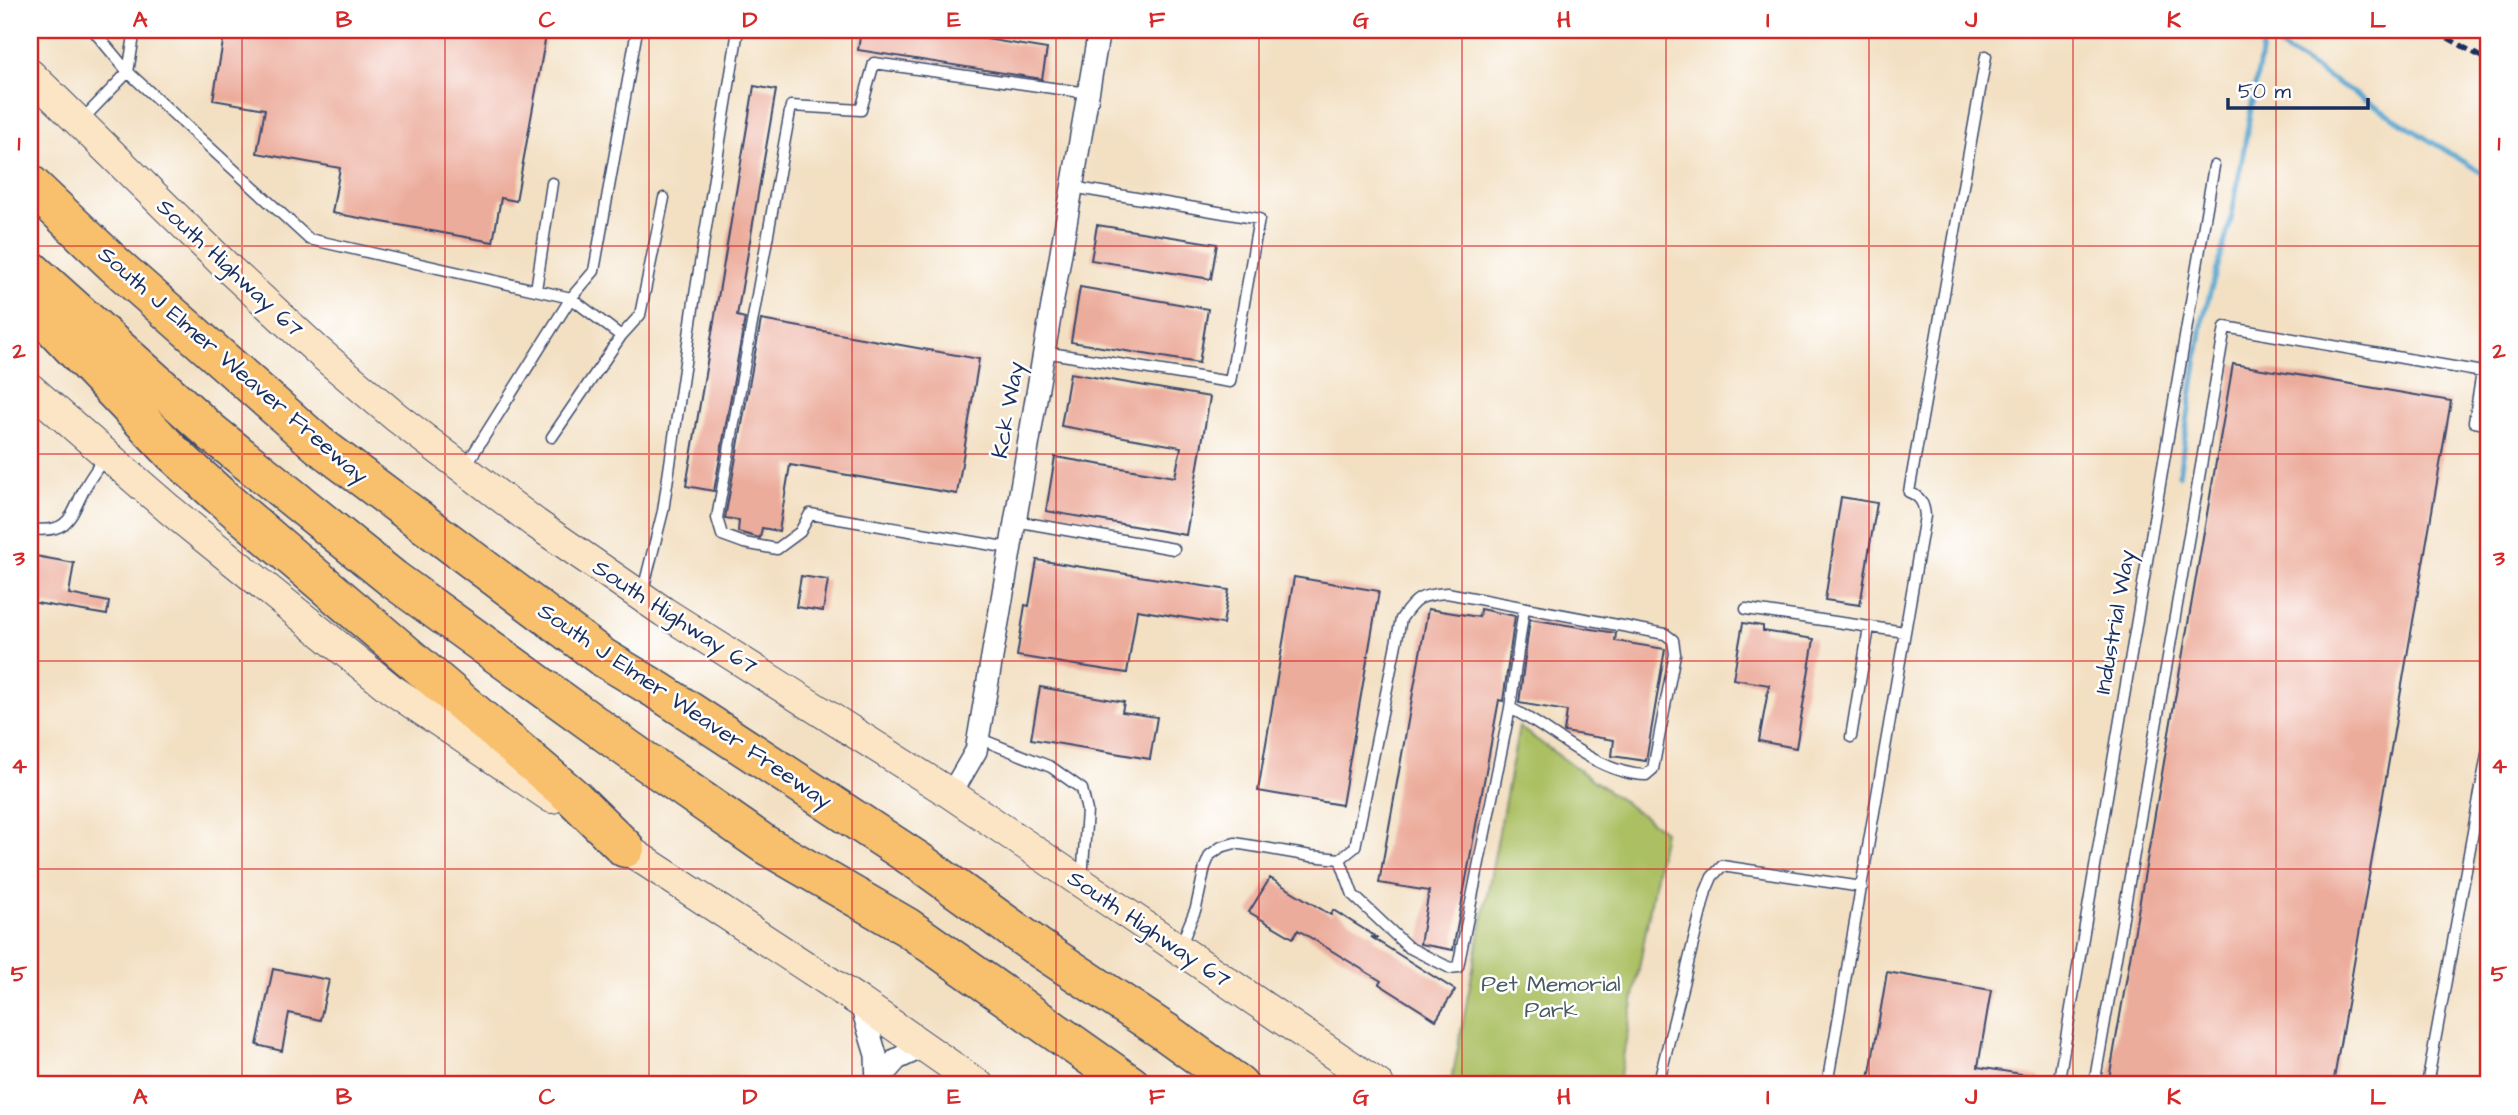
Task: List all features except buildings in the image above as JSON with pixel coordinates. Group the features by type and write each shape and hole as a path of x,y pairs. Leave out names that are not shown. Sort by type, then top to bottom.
{"highway":[{"name":"South J Elmer Weaver Freeway","path":"30,184 114,264 318,445 602,657 657,690 918,862 1239,1085"},
{"path":"30,269 211,432 393,579 764,844 907,927 1131,1085"},
{"path":"30,303 173,453 573,797 625,848"}],"main road":[{"name":"South Highway 67","path":"30,74 229,269 318,351 396,417 536,523 641,597 951,794 1379,1085"},
{"path":"30,388 169,509 391,689 625,848 860,1002 979,1085"}],"street":[{"name":"Kck Way","path":"951,794 976,751 1099,30"},
{"path":"860,1002 876,1055 877,1084"},
{"path":"877,1084 897,1059 923,1047"}],"lane":[{"path":"93,30 128,72 309,239 571,298 621,336"},
{"path":"79,123 128,72 135,30"},
{"path":"464,469 571,298 594,271 637,30"},
{"path":"641,597 663,510 737,30"},
{"path":"1827,1085 1925,516 1925,506 1917,495 1909,492 1986,56"},
{"path":"1010,548 810,514 800,532 777,549 744,543 722,535 717,518 791,106 861,110 874,63 1088,93"},
{"name":"Industrial Way","path":"2058,1085 2214,166"},
{"path":"536,290 552,183"},
{"path":"1044,352 1230,383 1259,219 1072,187"},
{"path":"552,437 621,336 640,314 664,198"},
{"path":"2094,1085 2225,327 2485,372 2474,422 2488,425"},
{"path":"30,529 48,531 62,527 75,511 86,485 107,455"},
{"path":"1015,521 1174,549"},
{"path":"1179,950 1196,908 1205,867 1210,855 1221,847 1235,843 1340,859 1355,848 1401,619 1413,601 1425,594 1447,593 1665,634 1673,640 1675,654 1653,769 1646,775 1637,775 1602,764 1529,717 1510,708"},
{"path":"1340,859 1353,895 1408,947 1450,968 1458,967 1510,708 1524,608"},
{"path":"1746,609 1905,632"},
{"path":"1851,737 1869,627"},
{"path":"978,738 1051,767 1082,789 1087,811 1082,883"},
{"path":"2427,1085 2488,750"},
{"path":"1658,1085 1706,891 1712,877 1722,866 1862,887"}],"green space":[{"name":"Pet Memorial Park","path":"1519,727 1664,831 1618,1085 1461,1085 1452,1079"}],"waterway":[{"path":"2253,30 2488,177"},
{"path":"2179,475 2203,318 2231,220 2264,37"}],"railway":[{"path":"2434,30 2488,61"}]}
